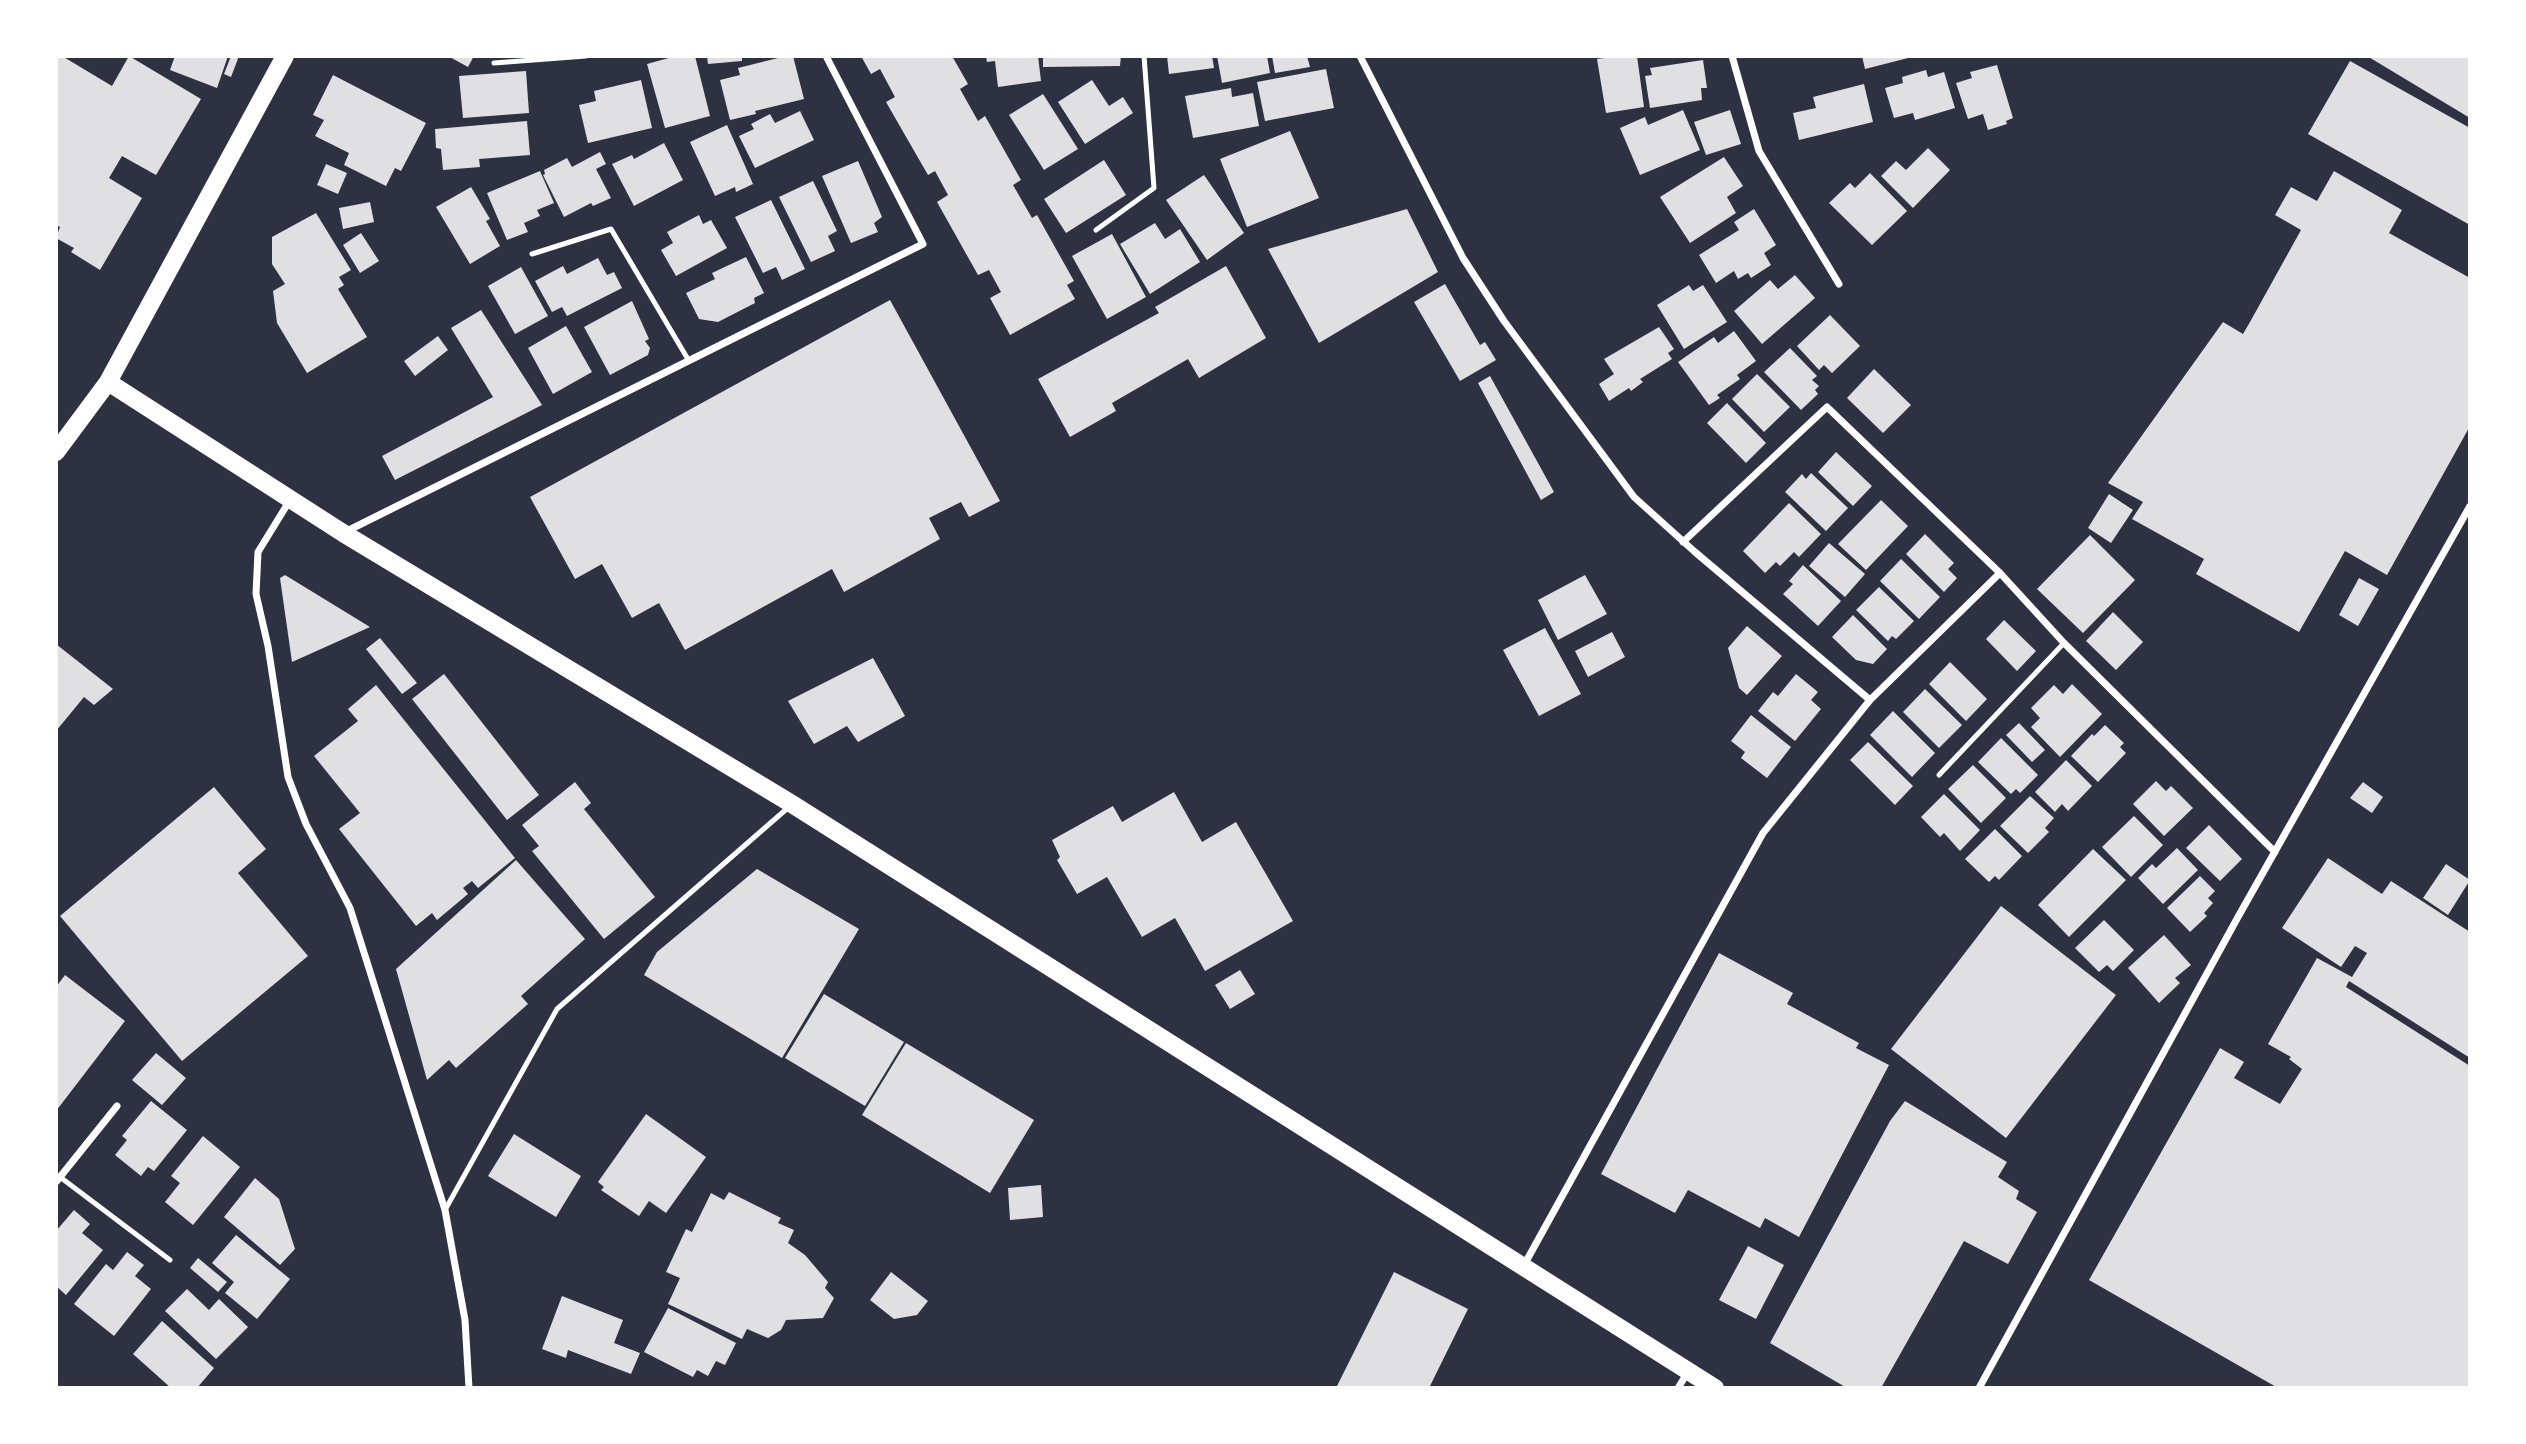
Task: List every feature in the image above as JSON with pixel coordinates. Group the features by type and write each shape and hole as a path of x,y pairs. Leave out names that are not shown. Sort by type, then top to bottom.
{"main road":[{"path":"56,452 108,382 285,56"},
{"path":"108,382 343,533 792,804 1715,1388"}],"street":[{"path":"343,533 923,244 827,56"},
{"path":"1360,56 1463,258 1504,321 1634,498 1870,700"},
{"path":"1731,56 1759,151 1839,284"},
{"path":"1683,542 1827,407 2000,573 2064,643 2275,852"},
{"path":"290,499 258,552 256,594 268,646 288,777 306,824 350,908 445,1210 465,1320 469,1388"},
{"path":"1979,1388 2470,506"},
{"path":"1523,1268 1763,832 1870,700 2000,573"},
{"path":"58,1180 117,1106"},
{"path":"1678,1388 1688,1372"}],"lane":[{"path":"494,63 586,56"},
{"path":"1096,230 1154,188 1144,56"},
{"path":"532,254 611,229 689,360"},
{"path":"1939,775 2064,643"},
{"path":"445,1210 557,1009 792,804"},
{"path":"58,1180 170,1260"}],"building":[{"path":"56,56 62,56 112,86 129,56 201,99 156,175 122,156 109,178 142,198 100,270 71,252 74,248 56,238 60,227 56,225"},
{"path":"175,56 228,56 217,88 170,70"},
{"path":"231,56 239,56 231,77 224,74"},
{"path":"448,56 474,56 468,67"},
{"path":"676,56 695,56 710,116 665,128 647,64"},
{"path":"707,56 742,56 742,61 708,64"},
{"path":"793,56 804,99 730,120 720,80 740,75 738,68"},
{"path":"861,56 952,56 968,84 960,89 978,121 985,116 1021,180 1013,185 1032,218 1037,215 1074,281 1067,285 1075,299 1010,335 990,298 1001,292 989,270 978,275 937,202 948,195 935,171 928,175 886,102 895,97 880,69 871,74"},
{"path":"986,56 1038,56 1041,81 998,87 995,61 987,62"},
{"path":"1043,56 1121,56 1120,66 1043,67"},
{"path":"1167,56 1212,56 1214,68 1169,74"},
{"path":"1217,56 1267,56 1270,73 1222,83"},
{"path":"1272,56 1307,56 1310,67 1275,73"},
{"path":"1637,56 1644,107 1606,113 1597,59"},
{"path":"1862,56 1912,56 1912,57 1865,69"},
{"path":"2367,56 2470,56 2470,118 2465,115"},
{"path":"1703,60 1707,88 1701,88 1702,100 1650,108 1645,76 1652,75 1650,68"},
{"path":"2350,61 2470,128 2470,225 2308,134"},
{"path":"1997,65 2013,118 2006,121 2007,124 1988,130 1983,114 1968,119 1956,83 1972,78 1970,72"},
{"path":"1326,69 1334,108 1265,121 1257,82"},
{"path":"1926,70 1928,77 1944,72 1955,108 1915,120 1913,113 1894,118 1885,88 1903,83 1902,77"},
{"path":"526,71 529,113 463,118 459,76"},
{"path":"333,75 426,123 401,171 395,168 386,186 344,165 349,153 315,136 324,120 313,115"},
{"path":"641,80 652,128 588,143 579,105 596,101 594,91"},
{"path":"1092,80 1109,106 1123,97 1133,113 1085,144 1058,102"},
{"path":"1864,84 1873,122 1799,140 1793,113 1816,108 1813,97"},
{"path":"1231,88 1232,97 1253,93 1259,126 1193,138 1185,96"},
{"path":"1043,94 1078,149 1044,170 1009,115"},
{"path":"1683,110 1700,150 1640,175 1620,128 1645,117 1648,125"},
{"path":"1730,110 1741,144 1706,155 1694,122"},
{"path":"800,111 814,140 755,168 739,136 754,129 751,124 770,114 775,123"},
{"path":"527,121 530,155 479,159 480,167 443,170 441,149 436,148 435,129"},
{"path":"727,125 753,184 736,192 735,187 715,196 690,142"},
{"path":"1290,131 1319,198 1247,227 1220,159"},
{"path":"664,143 683,180 634,206 612,164 632,155 634,159"},
{"path":"1928,148 1950,170 1913,208 1881,176 1896,161 1906,170"},
{"path":"600,152 606,164 596,169 611,198 593,206 591,203 564,217 543,175 544,170 567,158 572,167"},
{"path":"1724,157 1743,186 1727,197 1736,213 1690,243 1660,197"},
{"path":"1104,160 1126,195 1066,233 1044,199"},
{"path":"858,161 882,217 874,223 878,232 851,243 822,176"},
{"path":"326,164 347,173 338,194 317,185"},
{"path":"540,171 554,203 537,210 540,216 524,223 528,232 507,240 487,193"},
{"path":"2334,171 2402,210 2389,233 2470,278 2470,426 2387,575 2345,551 2299,632 2196,574 2204,559 2132,519 2143,502 2108,483 2223,322 2243,334 2301,230 2275,215 2291,187 2317,201"},
{"path":"1870,173 1907,211 1872,245 1829,203 1850,183 1855,188"},
{"path":"1204,175 1244,233 1207,260 1166,200"},
{"path":"813,181 837,231 828,236 835,251 811,262 779,197"},
{"path":"471,187 490,219 486,221 500,246 470,264 436,207"},
{"path":"771,200 805,269 782,280 776,267 763,273 735,217"},
{"path":"370,202 374,222 343,229 339,208"},
{"path":"1407,209 1438,272 1319,343 1268,249"},
{"path":"1754,209 1776,245 1764,253 1771,265 1751,278 1748,273 1738,279 1734,271 1716,283 1699,255 1739,230 1734,222"},
{"path":"316,213 351,270 339,277 344,285 338,289 367,337 307,373 277,323 273,291 285,284 272,264 272,237"},
{"path":"699,215 703,224 711,220 727,248 676,276 661,250 673,243 667,232"},
{"path":"1155,223 1165,239 1180,229 1200,262 1150,294 1120,244"},
{"path":"361,233 379,261 360,273 343,245"},
{"path":"1112,234 1146,297 1107,319 1072,256"},
{"path":"746,257 764,293 754,298 755,303 718,322 699,319 686,293 715,279 712,273"},
{"path":"598,258 607,275 614,272 622,288 567,316 562,307 552,312 535,281 563,266 567,274"},
{"path":"1226,266 1266,338 1199,378 1188,359 1112,403 1116,411 1070,437 1038,379 1159,313 1155,307"},
{"path":"521,267 548,316 515,334 488,286"},
{"path":"1795,275 1815,298 1762,344 1734,311 1770,280 1778,289"},
{"path":"1445,284 1480,345 1485,342 1496,360 1460,381 1414,302"},
{"path":"1689,285 1693,291 1703,285 1727,322 1684,349 1657,305"},
{"path":"890,300 1000,501 969,517 961,502 929,518 940,539 844,592 832,569 685,650 659,603 632,618 602,564 575,579 530,497"},
{"path":"632,301 649,339 645,341 650,348 648,355 610,375 584,327"},
{"path":"481,310 542,405 395,480 382,456 493,397 451,328"},
{"path":"1830,315 1860,346 1832,373 1824,365 1819,370 1797,346"},
{"path":"566,326 592,372 553,394 528,348"},
{"path":"1659,327 1674,349 1668,353 1672,359 1640,379 1643,382 1631,391 1629,388 1609,401 1599,384 1614,374 1604,359"},
{"path":"1734,331 1756,361 1737,375 1740,379 1717,395 1720,398 1709,405 1678,362 1714,337 1718,343"},
{"path":"438,336 448,350 415,376 404,361"},
{"path":"1790,348 1817,376 1812,380 1819,386 1815,390 1818,394 1801,410 1764,372"},
{"path":"1874,369 1911,405 1883,433 1847,398"},
{"path":"1757,374 1790,407 1764,432 1732,399"},
{"path":"1490,376 1554,492 1541,500 1478,383"},
{"path":"1727,403 1766,443 1746,463 1707,423"},
{"path":"1836,452 1872,486 1853,506 1818,472"},
{"path":"1811,473 1848,508 1826,531 1785,492 1802,474 1806,479"},
{"path":"2109,494 2133,510 2111,543 2088,528"},
{"path":"1881,500 1908,526 1866,570 1838,544"},
{"path":"1789,503 1821,534 1799,557 1794,552 1780,566 1776,562 1765,573 1743,551"},
{"path":"1925,534 1954,563 1948,569 1957,578 1944,592 1906,554"},
{"path":"2090,535 2135,580 2083,633 2037,589"},
{"path":"1829,543 1865,574 1845,597 1809,566"},
{"path":"1901,559 1940,597 1919,619 1880,581"},
{"path":"1803,565 1841,601 1818,626 1783,594 1793,584 1789,581"},
{"path":"285,575 370,627 292,662 280,578"},
{"path":"1585,575 1607,614 1558,640 1538,600"},
{"path":"2359,578 2379,589 2358,626 2339,615"},
{"path":"1879,587 1914,621 1896,639 1892,636 1888,641 1856,610"},
{"path":"2113,612 2143,642 2116,670 2086,641"},
{"path":"1853,615 1887,649 1873,664 1856,660 1832,637"},
{"path":"2004,620 2036,651 2017,671 1986,639"},
{"path":"1747,626 1782,656 1747,695 1739,688 1728,648"},
{"path":"1545,628 1581,694 1539,716 1503,650"},
{"path":"1612,632 1625,657 1588,677 1575,651"},
{"path":"380,638 417,683 402,694 366,649"},
{"path":"56,644 113,689 94,705 84,697 56,731"},
{"path":"873,658 905,716 858,742 847,726 814,744 788,701"},
{"path":"1950,662 1987,699 1966,721 1929,684"},
{"path":"444,674 539,795 507,820 412,699"},
{"path":"1796,674 1818,692 1811,700 1821,709 1795,741 1758,711 1773,692 1778,696"},
{"path":"2072,684 2102,714 2060,757 2031,727 2040,718 2031,708 2054,685 2063,694"},
{"path":"376,685 515,858 478,888 472,881 463,888 468,894 437,920 432,913 416,926 339,829 360,813 314,756 358,721 348,709"},
{"path":"1925,689 1962,725 1939,748 1903,712"},
{"path":"1893,711 1935,753 1912,777 1870,735"},
{"path":"1751,715 1791,747 1767,778 1741,758 1745,752 1731,741"},
{"path":"2019,723 2045,750 2032,762 2006,735"},
{"path":"2105,725 2124,743 2120,747 2126,753 2098,782 2071,756 2092,734 2094,736"},
{"path":"2001,738 2038,775 2020,793 2016,789 2011,794 1978,762"},
{"path":"1868,742 1913,786 1895,805 1850,760"},
{"path":"2066,760 2092,786 2068,811 2062,804 2055,812 2035,792"},
{"path":"1973,765 2006,798 1981,823 1948,789"},
{"path":"2156,781 2166,791 2171,786 2193,808 2164,836 2133,804"},
{"path":"575,782 591,803 584,809 655,897 604,939 532,851 539,846 522,825"},
{"path":"2363,782 2383,797 2372,813 2350,798"},
{"path":"214,787 266,849 238,873 308,956 182,1061 60,916"},
{"path":"1174,792 1202,842 1236,822 1293,921 1205,971 1175,918 1142,937 1107,877 1077,894 1057,860 1060,857 1052,840 1113,806 1122,822"},
{"path":"1944,794 1980,830 1960,851 1944,833 1940,837 1921,817"},
{"path":"2030,796 2054,818 2045,828 2049,832 2028,853 2000,826"},
{"path":"2134,816 2163,845 2131,877 2102,847"},
{"path":"2209,825 2242,859 2220,881 2186,848"},
{"path":"1995,829 2022,856 1999,880 1995,876 1989,882 1965,859"},
{"path":"2177,848 2198,870 2163,904 2138,878 2152,864 2156,868"},
{"path":"2093,849 2126,880 2069,937 2038,905"},
{"path":"2328,858 2382,894 2391,881 2470,932 2470,1058 2349,981 2346,987 2470,1066 2470,1388 2278,1388 2089,1280 2220,1048 2244,1062 2234,1078 2280,1104 2302,1069 2289,1059 2291,1057 2268,1044 2317,958 2352,977 2367,953 2355,946 2341,967 2282,928"},
{"path":"516,860 585,939 521,996 528,1004 456,1068 449,1060 427,1080 396,969"},
{"path":"2446,864 2470,880 2448,915 2423,898"},
{"path":"757,869 859,929 782,1058 644,975 657,952"},
{"path":"2200,876 2215,891 2208,898 2213,903 2204,913 2207,916 2190,932 2167,908"},
{"path":"2001,906 2116,995 2006,1138 1891,1049"},
{"path":"2104,920 2134,950 2113,971 2107,965 2099,972 2075,948"},
{"path":"2164,935 2191,965 2175,978 2180,983 2159,1003 2128,968"},
{"path":"1719,953 1793,993 1787,1004 1859,1043 1856,1048 1889,1065 1799,1237 1765,1218 1760,1228 1688,1190 1675,1213 1601,1174"},
{"path":"1240,970 1255,994 1230,1009 1215,985"},
{"path":"65,975 125,1021 56,1111 56,987"},
{"path":"824,994 904,1042 865,1106 785,1058"},
{"path":"906,1043 1034,1120 990,1193 862,1115"},
{"path":"156,1053 186,1078 162,1105 132,1080"},
{"path":"151,1101 187,1130 154,1171 148,1167 141,1176 115,1155 127,1140 122,1136"},
{"path":"1905,1101 2007,1162 1998,1177 2019,1191 2016,1199 2037,1212 2008,1264 1964,1241 1881,1388 1847,1388 1770,1343 1890,1121"},
{"path":"646,1114 706,1157 666,1213 649,1201 639,1216 601,1190 604,1187 598,1182"},
{"path":"514,1134 581,1176 556,1217 488,1176"},
{"path":"203,1136 240,1167 193,1225 165,1202 180,1183 171,1176"},
{"path":"255,1178 279,1199 295,1249 280,1265 224,1217"},
{"path":"1041,1185 1043,1217 1010,1220 1008,1188"},
{"path":"729,1192 781,1218 778,1223 794,1230 788,1243 805,1255 828,1282 825,1288 834,1298 823,1318 786,1320 781,1330 768,1338 747,1329 742,1339 668,1304 680,1278 666,1272 686,1229 692,1232 711,1193 724,1200"},
{"path":"74,1210 90,1224 82,1233 103,1250 66,1295 56,1286 56,1231"},
{"path":"236,1235 290,1279 257,1319 225,1293 234,1282 212,1263"},
{"path":"1748,1246 1784,1265 1756,1319 1719,1300"},
{"path":"127,1252 144,1265 135,1276 151,1289 114,1336 74,1304 106,1264 113,1270"},
{"path":"198,1258 227,1282 218,1292 190,1268"},
{"path":"891,1272 928,1301 917,1315 894,1319 870,1300"},
{"path":"1394,1272 1468,1309 1429,1388 1336,1388"},
{"path":"187,1289 209,1310 219,1299 248,1327 216,1359 165,1311"},
{"path":"562,1296 623,1320 614,1343 640,1353 631,1374 568,1350 566,1358 542,1349"},
{"path":"668,1308 736,1343 725,1365 716,1361 708,1376 697,1370 693,1377 644,1352"},
{"path":"162,1321 214,1368 197,1388 171,1388 133,1354"}]}
